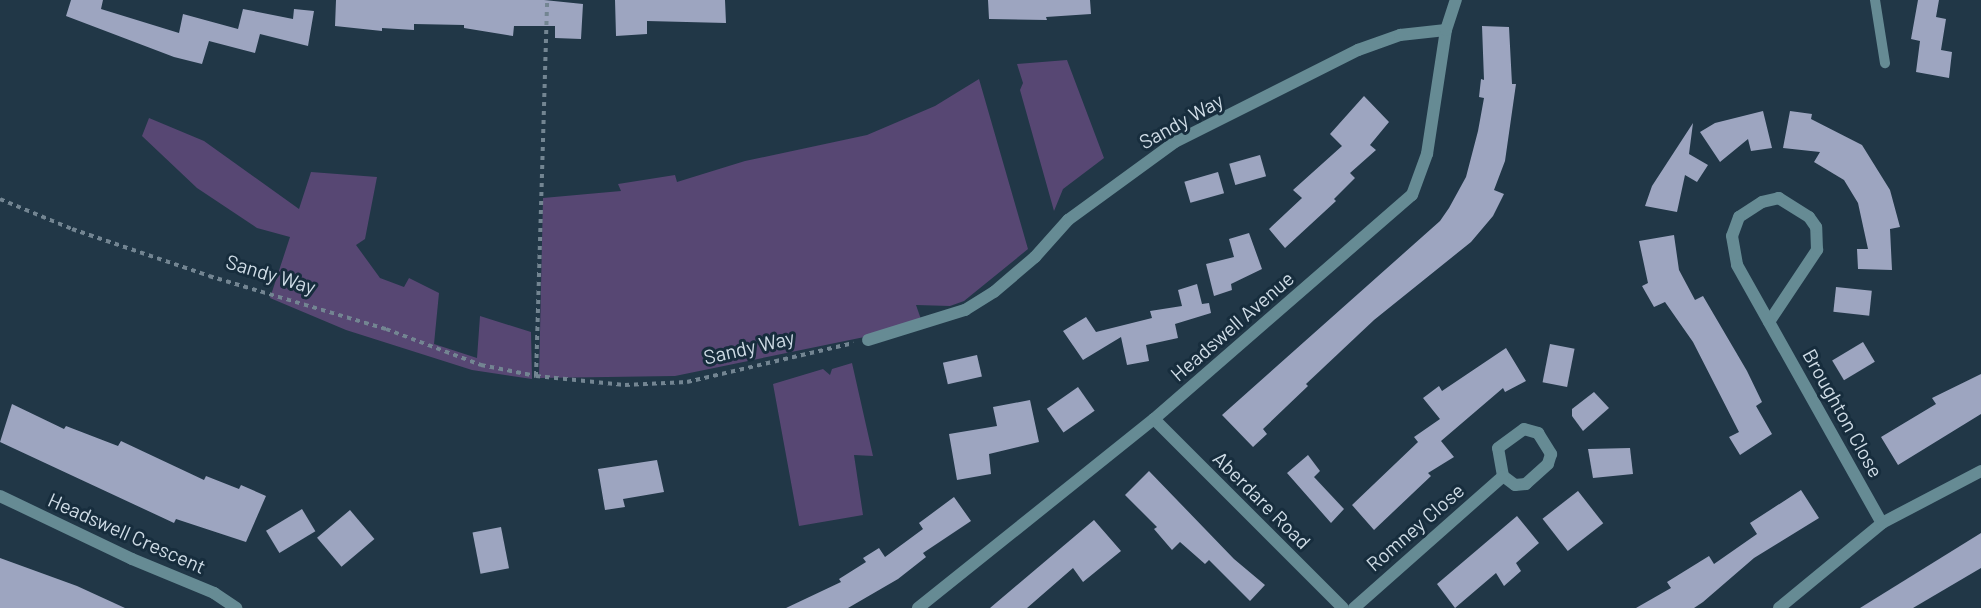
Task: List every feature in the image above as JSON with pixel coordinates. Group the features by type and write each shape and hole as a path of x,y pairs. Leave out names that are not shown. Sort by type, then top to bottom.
{"street":[{"name":"Headswell Avenue","path":"918,608 1154,419 1412,195 1427,154 1446,30 1456,0"},
{"name":"Sandy Way","path":"868,340 965,309 994,292 1035,257 1068,220 1175,142 1358,50 1400,35 1446,30"},
{"name":"Broughton Close","path":"1769,322 1817,250 1816,227 1809,217 1779,198 1746,210 1732,236 1737,266 1882,523"},
{"name":"Aberdare Road","path":"1154,419 1343,608"},
{"path":"1516,432 1538,433 1551,454 1548,464 1527,484 1515,485 1503,476 1498,448 1516,432"},
{"path":"1779,608 1882,523 1981,471"},
{"name":"Romney Close","path":"1354,608 1503,476"},
{"name":"Headswell Crescent","path":"0,496 140,563 214,593 236,608"}],"lane":[{"path":"1875,0 1886,63"}],"path":[{"path":"536,376 547,0"},
{"name":"Sandy Way","path":"0,199 72,229 209,276 386,329 481,365 536,376 625,385 687,382 868,340"}],"shaded area":[{"path":"1067,60 1104,158 1063,189 1054,211 1020,90 1023,83 1017,64"},
{"path":"979,79 1028,249 964,301 950,306 916,305 923,325 675,376 539,378 543,198 621,191 618,184 675,175 677,182 745,161 867,135 935,106"},
{"path":"149,118 204,141 299,209 311,172 377,177 365,239 356,245 380,278 404,287 409,278 439,293 434,344 477,358 480,316 531,332 532,379 472,370 346,330 270,298 290,237 257,228 197,188 142,136"},
{"path":"852,363 873,456 854,455 863,515 799,526 773,384 823,369 830,375 832,369"}],"building":[{"path":"71,0 103,0 101,9 179,33 183,14 238,29 243,9 293,19 294,9 314,11 308,46 260,34 255,53 209,41 202,64 174,57 66,16"},
{"path":"336,0 544,0 583,4 581,39 555,38 555,26 514,26 513,36 464,28 464,25 414,24 414,30 382,28 382,31 335,26"},
{"path":"615,0 725,0 726,23 647,21 647,34 616,36"},
{"path":"988,0 1090,0 1091,14 1046,17 1047,20 989,19"},
{"path":"1918,0 1939,0 1936,17 1946,19 1941,50 1952,52 1949,78 1916,72 1920,41 1911,39"},
{"path":"1482,26 1509,27 1512,84 1516,84 1505,161 1494,190 1504,194 1493,216 1471,242 1374,320 1306,384 1308,386 1263,429 1267,434 1253,447 1222,415 1440,221 1466,177 1484,98 1479,97 1481,79 1484,80"},
{"path":"1364,96 1389,122 1370,145 1376,150 1350,173 1355,178 1334,199 1336,201 1285,248 1269,229 1302,198 1293,190 1342,146 1330,134"},
{"path":"1763,111 1772,148 1751,151 1748,139 1720,162 1700,132 1715,123"},
{"path":"1790,111 1812,114 1811,119 1862,145 1890,190 1900,227 1890,229 1892,270 1858,269 1857,249 1868,249 1858,203 1844,180 1814,162 1820,152 1783,148"},
{"path":"1693,123 1689,154 1708,165 1697,182 1685,175 1677,212 1645,206 1652,186"},
{"path":"1260,155 1266,176 1235,185 1229,164"},
{"path":"1218,172 1224,193 1190,203 1184,182"},
{"path":"1249,233 1262,269 1231,284 1232,290 1214,296 1206,264 1234,257 1229,239"},
{"path":"1674,235 1679,270 1695,300 1703,296 1747,371 1762,402 1756,406 1772,434 1740,455 1729,437 1739,432 1693,342 1665,302 1654,307 1642,286 1648,283 1639,241"},
{"path":"1197,284 1202,304 1209,303 1211,313 1175,324 1178,338 1146,345 1149,361 1127,365 1121,337 1083,360 1063,331 1086,317 1096,332 1152,318 1150,311 1182,306 1178,290"},
{"path":"1836,287 1872,291 1869,316 1833,312"},
{"path":"1863,342 1875,362 1844,380 1832,361"},
{"path":"1550,344 1575,349 1567,387 1543,382"},
{"path":"1506,348 1526,381 1505,392 1503,388 1441,441 1454,457 1428,473 1431,476 1374,530 1352,505 1418,442 1414,437 1440,419 1423,398 1439,386 1442,391"},
{"path":"977,355 982,376 948,384 943,363"},
{"path":"1981,374 1981,414 1898,465 1881,437 1936,404 1932,398"},
{"path":"1078,387 1095,411 1064,433 1047,409"},
{"path":"1594,392 1609,408 1583,431 1572,416 1572,409"},
{"path":"1030,400 1039,442 989,454 991,474 957,480 949,434 997,426 993,407"},
{"path":"12,404 64,429 66,426 118,446 121,441 204,480 206,476 239,489 241,485 266,496 246,542 176,519 174,523 0,442"},
{"path":"1630,448 1633,474 1593,478 1588,449"},
{"path":"1308,455 1320,471 1314,477 1344,509 1331,523 1287,473"},
{"path":"657,460 664,492 623,499 625,507 605,510 598,469"},
{"path":"1149,471 1234,559 1265,585 1250,601 1209,560 1205,564 1180,542 1172,550 1154,529 1157,527 1125,495"},
{"path":"1801,490 1819,518 1754,558 1703,602 1694,608 1636,608 1671,588 1667,582 1709,556 1714,564 1757,534 1750,523"},
{"path":"1578,491 1603,523 1568,551 1543,519"},
{"path":"954,497 971,521 923,553 926,557 898,579 848,608 786,608 841,582 839,579 866,562 863,558 879,548 885,557 923,529 919,523"},
{"path":"302,509 315,531 279,553 266,531"},
{"path":"350,510 374,539 341,567 317,538"},
{"path":"1517,516 1539,543 1516,563 1521,571 1504,586 1496,573 1455,608 1437,584"},
{"path":"1094,520 1121,551 1083,582 1073,568 1027,608 990,608"},
{"path":"501,527 509,568 481,574 473,533"},
{"path":"1981,533 1981,568 1913,608 1860,608"},
{"path":"0,558 77,586 125,608 0,608"}]}
